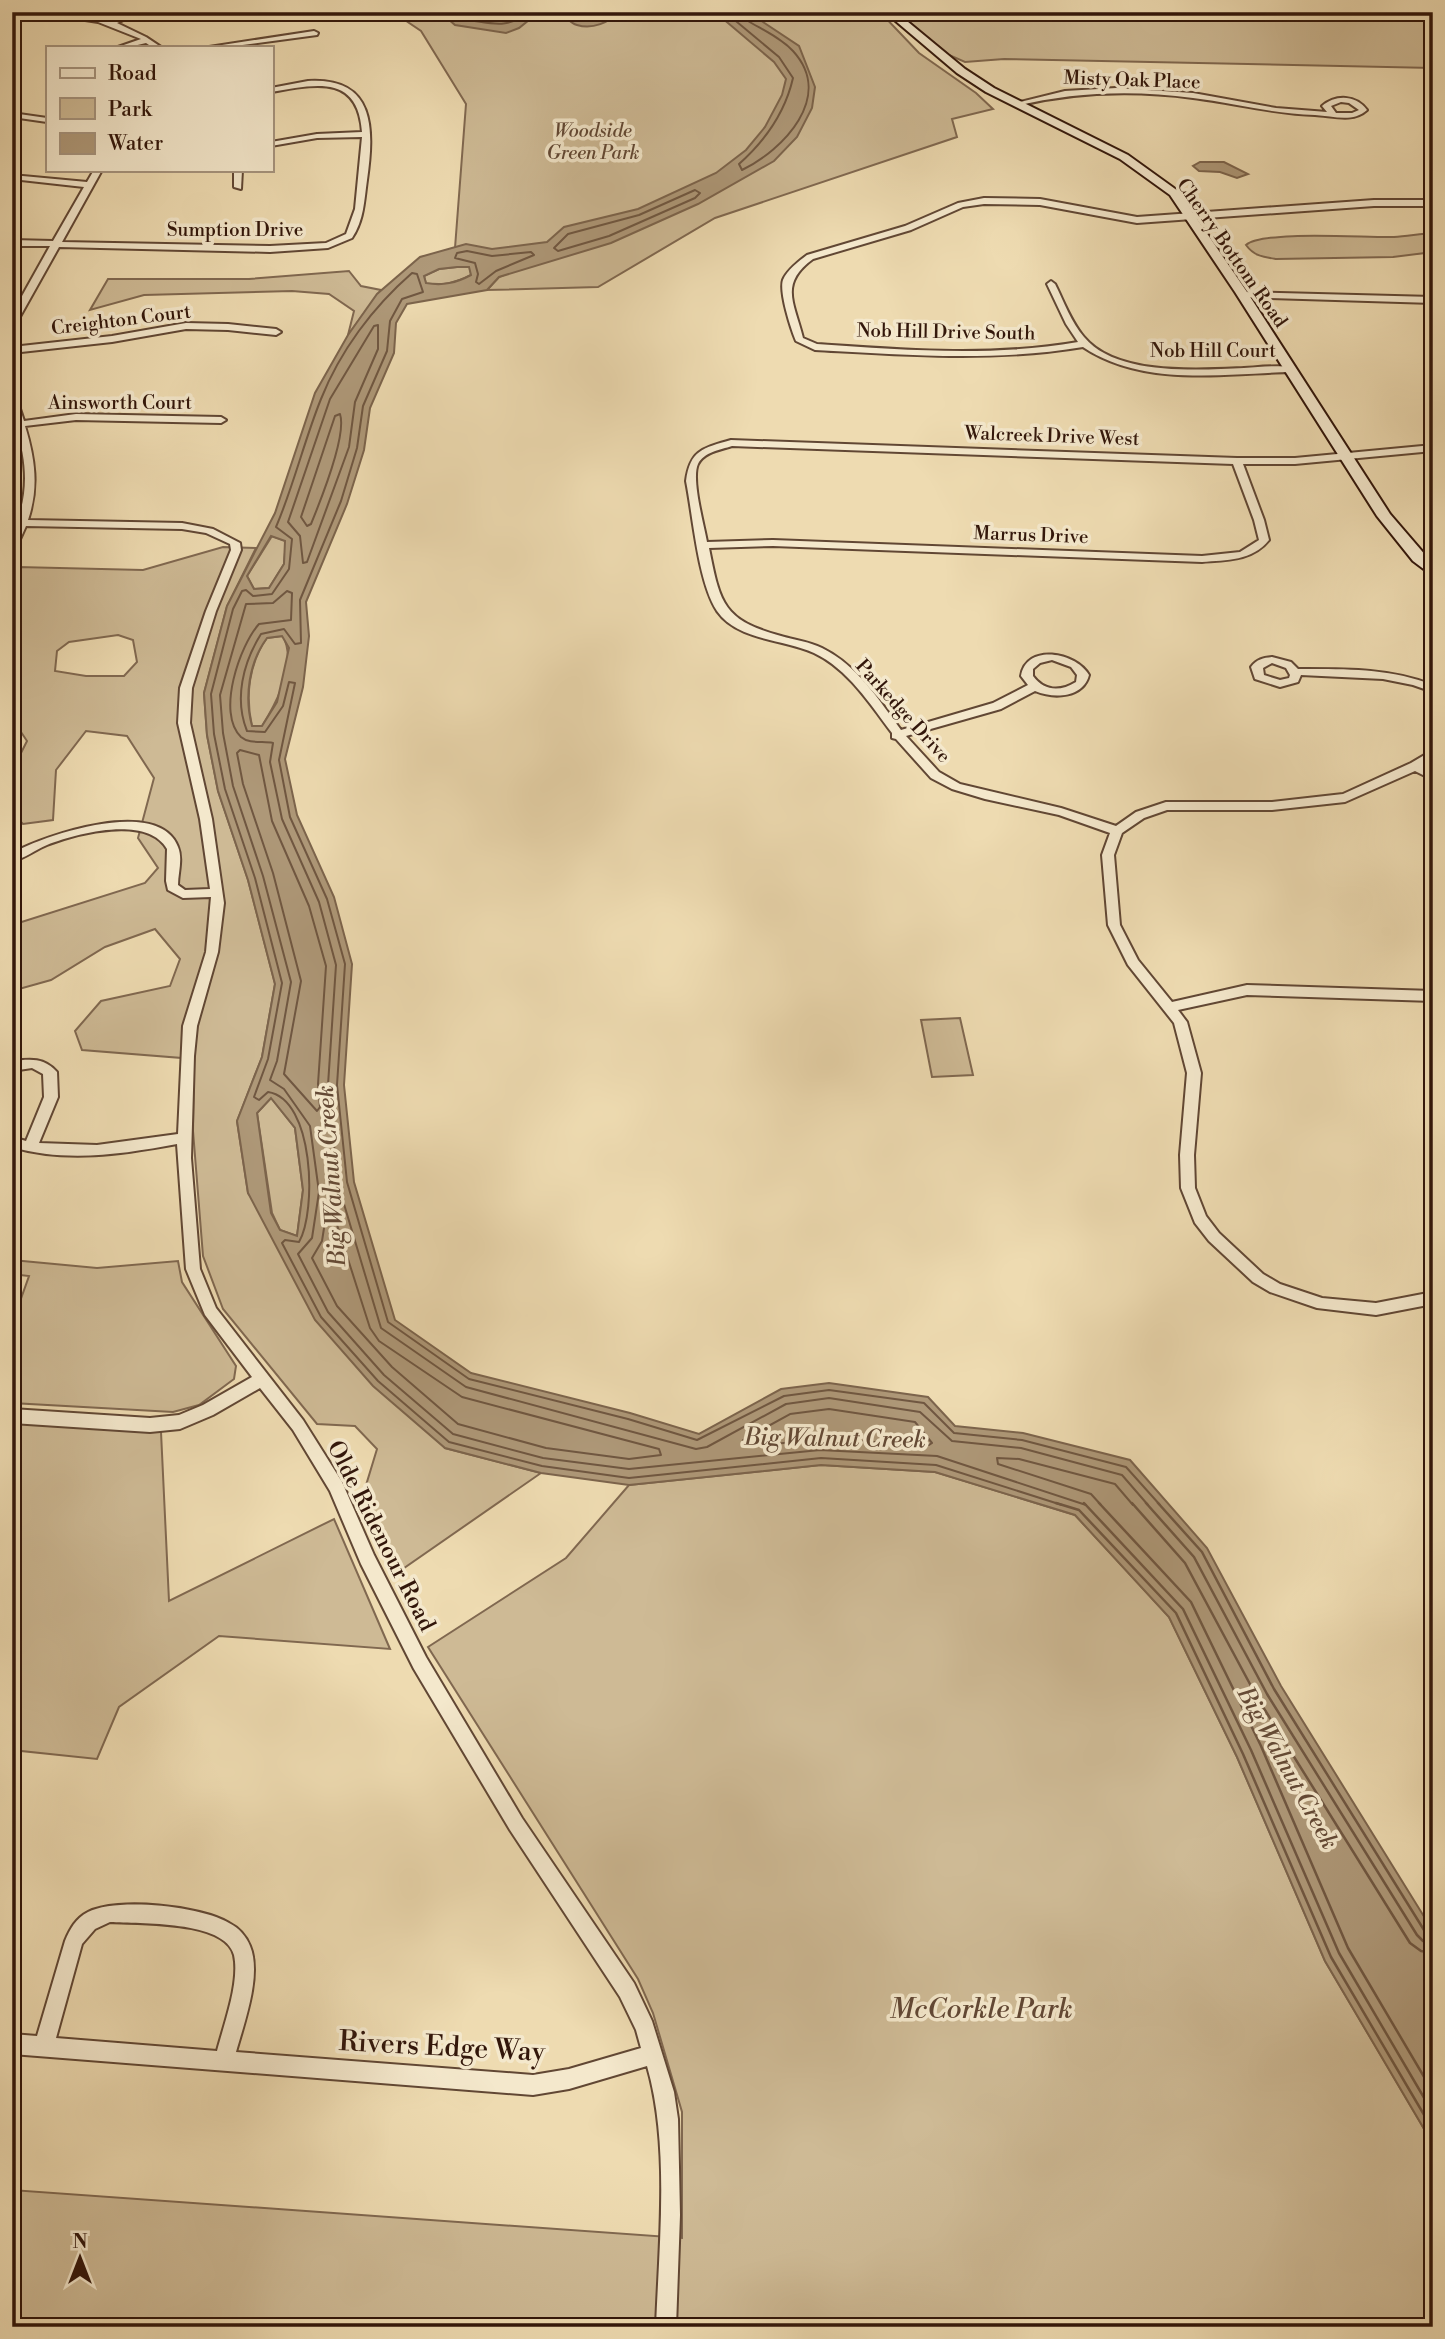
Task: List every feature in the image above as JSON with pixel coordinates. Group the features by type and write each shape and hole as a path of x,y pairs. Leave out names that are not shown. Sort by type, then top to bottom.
{"main road":[{"name":"Cherry Bottom Road","path":"890,12 961,71 1016,104 1124,157 1174,193 1243,295 1384,516 1433,572"}],"street":[{"path":"37,12 80,16 111,23 156,46"},
{"path":"111,23 137,12"},
{"path":"220,46 314,33"},
{"path":"126,46 148,40"},
{"name":"Sumption Drive","path":"54,245 252,249 328,245 349,236 354,230 368,134 364,115 349,90 322,83 273,90"},
{"name":"Misty Oak Place","path":"1016,104 1069,91 1162,93 1195,96 1275,111 1332,112"},
{"path":"12,115 46,120"},
{"path":"273,144 317,136 368,134"},
{"path":"12,322 97,172"},
{"path":"237,187 238,172"},
{"path":"12,177 88,185"},
{"name":"Nob Hill Drive South","path":"1084,344 1032,353 1000,354 823,348 799,339 788,298 787,281 789,275 810,257 908,228 961,205 984,201 1040,202 1132,220 1191,218"},
{"path":"1191,218 1385,202 1433,203"},
{"path":"12,243 54,245"},
{"path":"1051,284 1084,344"},
{"path":"1243,295 1433,300"},
{"name":"Creighton Court","path":"12,350 112,339 186,326 276,332"},
{"name":"Nob Hill Court","path":"1084,344 1113,361 1147,370 1290,369"},
{"path":"12,400 16,425 32,468 32,495 18,523 12,546"},
{"name":"Ainsworth Court","path":"16,425 76,416 221,420"},
{"name":"Parkedge Drive","path":"756,443 731,443 706,452 692,464 691,481 713,587 723,613 736,622 820,651 855,676 896,735 936,777 991,798 1082,817 1117,831"},
{"name":"Walcreek Drive West","path":"756,443 1237,461 1295,461 1433,448"},
{"name":"Marrus Drive","path":"705,545 773,543 1202,559 1242,556 1257,550 1265,540 1261,522 1242,483 1237,461"},
{"name":"Olde Ridenour Road","path":"18,523 192,526 235,543 236,550 211,611 186,688 184,723 203,800 217,893 212,952 190,1026 184,1138 193,1269 210,1311 298,1425 336,1487 396,1620 516,1824 627,1990 653,2054 668,2119 670,2215 666,2327"},
{"path":"1042,659 1066,660 1078,666 1083,675 1081,684 1067,692 1044,690 1035,686 1027,676 1028,668 1042,659"},
{"path":"1296,672 1388,675 1416,681 1433,689"},
{"path":"896,735 997,706 1035,686"},
{"path":"1433,754 1415,766 1345,798 1272,806 1166,806 1140,815 1117,831 1108,855 1114,925 1133,962 1181,1022 1194,1073 1187,1156 1188,1188 1200,1219 1214,1237 1258,1278 1275,1288 1322,1304 1376,1309 1433,1298"},
{"path":"1415,766 1433,776"},
{"path":"12,858 41,843 86,829 143,828 160,833 171,845 176,860 171,876 172,887 183,894 217,893"},
{"path":"1170,1007 1247,989 1433,996"},
{"path":"12,1066 34,1063 50,1072 51,1097 30,1147"},
{"path":"12,1142 46,1152 143,1145 184,1138"},
{"path":"12,1416 149,1425 180,1422 208,1410 262,1379"},
{"path":"44,2046 74,1941 81,1926 95,1916 110,1913 206,1921 229,1930 242,1949 243,1975 224,2061"},
{"name":"Rivers Edge Way","path":"12,2044 533,2085 569,2079 653,2054"}],"green space":[{"name":"Woodside Green Park","path":"393,12 880,12 919,53 976,93 993,109 952,119 957,137 715,218 598,287 487,290 499,277 512,272 454,261 466,104 421,31"},
{"path":"896,12 1433,12 1433,68 1004,59 965,62 949,55"},
{"path":"1433,233 1433,252 1393,257 1276,259 1256,254 1246,245 1256,240 1293,236 1394,237"},
{"path":"470,267 471,275 449,283 426,284 424,276 439,269"},
{"path":"349,271 361,286 381,290 348,335 354,311 329,294 292,291 144,295 90,310 108,279 249,279"},
{"path":"272,536 286,541 284,564 269,588 254,589 247,576"},
{"path":"223,547 256,548 227,606 204,693 207,735 218,791 248,880 275,984 262,1057 237,1121 248,1193 445,1448 541,1473 394,1575 360,1505 377,1449 355,1426 317,1424 223,1309 203,1256 193,1131 194,1059 82,1050 75,1031 101,1001 170,986 180,959 155,929 105,947 51,980 12,991 12,925 145,883 158,868 138,838 154,778 127,736 86,731 56,770 53,820 23,824 12,813 12,771 27,741 17,726 12,724 12,574 18,567 143,570","holes":["118,635 133,640 137,662 124,676 86,676 55,671 57,651 69,642"]},
{"path":"283,636 288,658 283,682 274,706 262,726 252,726 249,692 252,669 267,638"},
{"path":"960,1018 973,1075 932,1077 921,1020"},
{"path":"271,1098 295,1128 303,1190 297,1236 280,1230 272,1213 257,1113"},
{"path":"12,1260 97,1268 178,1261 182,1282 236,1366 234,1379 199,1405 173,1412 12,1403 12,1324 29,1276 12,1274"},
{"path":"12,1422 161,1432 169,1601 334,1519 390,1649 219,1636 119,1707 97,1759 12,1750"},
{"name":"McCorkle Park","path":"821,1465 935,1472 1075,1515 1169,1617 1237,1757 1325,1961 1433,2144 1433,2327 12,2327 12,2190 682,2238 682,2112 653,2013 638,1979 428,1647 566,1558 629,1485"}],"water":[{"path":"451,12 539,12 519,28 506,33 455,25 448,19"},
{"path":"558,12 619,12 606,22 583,26 574,24"},
{"name":"Big Walnut Creek","path":"715,12 748,12 799,46 815,87 812,108 797,137 774,161 698,204 611,243 499,277 487,290 407,304 396,323 394,353 370,408 364,450 347,504 306,602 309,636 303,687 285,759 297,815 334,897 352,964 344,1085 354,1182 395,1320 471,1373 630,1413 699,1434 781,1389 829,1383 928,1397 955,1426 1023,1433 1130,1460 1207,1548 1281,1686 1433,1931 1433,2144 1325,1961 1237,1757 1169,1617 1075,1515 935,1472 821,1465 629,1485 541,1473 445,1448 373,1386 315,1320 248,1193 237,1121 262,1057 275,984 248,880 218,791 207,735 204,693 227,606 275,513 315,393 348,335 377,294 420,257 466,244 492,249 547,242 564,227 638,209 716,173 746,150 765,127 782,95 786,79 774,62","holes":["469,267 471,275 449,283 426,283 424,276 439,269","271,536 285,541 284,564 269,588 254,589 247,576","282,636 289,648 277,702 262,726 252,726 248,703 250,680 256,658 267,638","271,1098 295,1128 303,1190 297,1236 280,1230 271,1213 257,1113"]},
{"path":"1200,162 1224,162 1248,174 1237,178 1220,172 1199,171 1193,166"}]}
